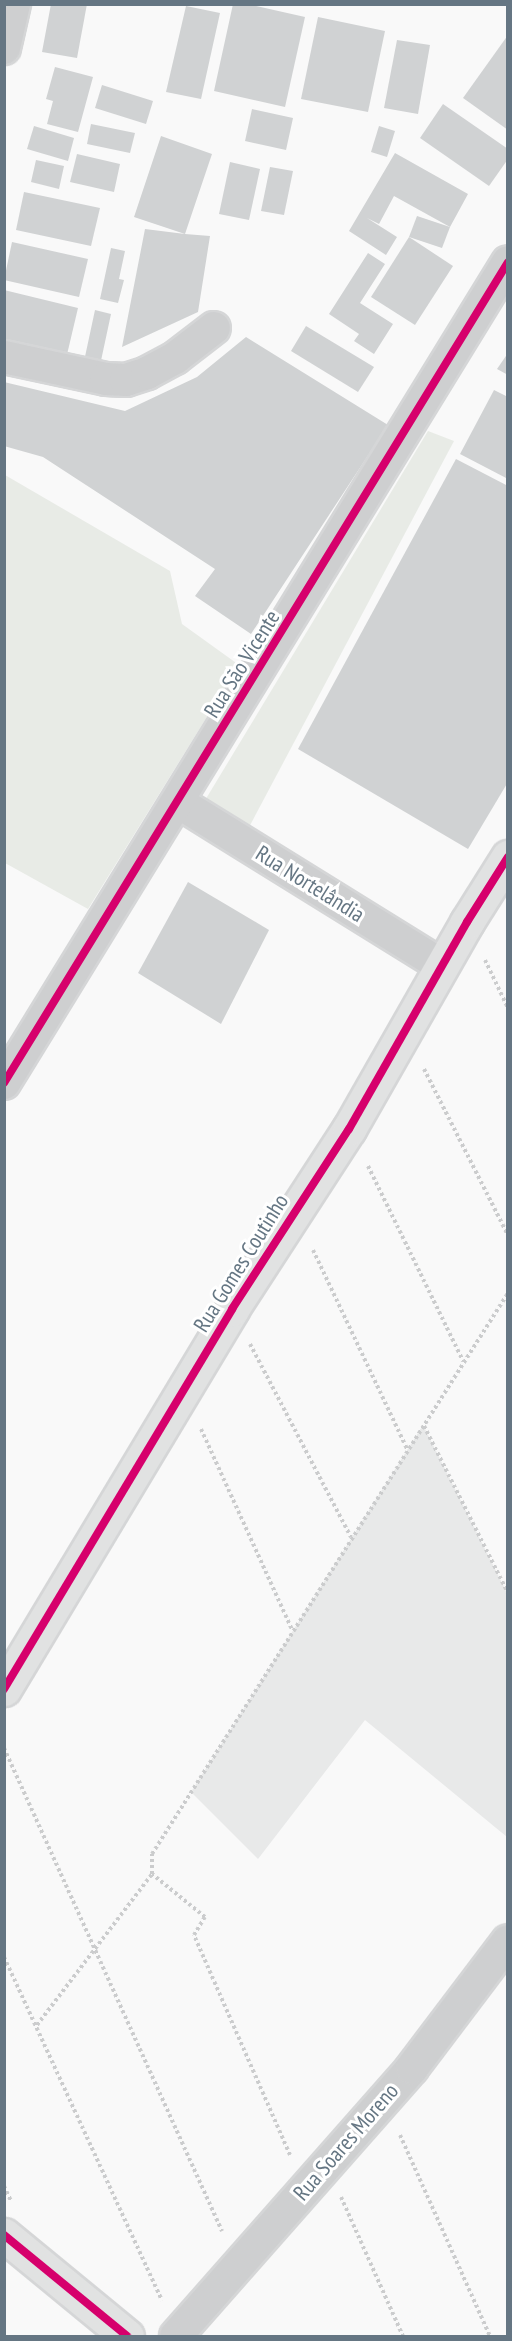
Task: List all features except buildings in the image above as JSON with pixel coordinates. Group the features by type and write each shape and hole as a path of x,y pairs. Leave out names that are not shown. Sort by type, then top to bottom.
{"street":[{"path":"4,48 14,4"},
{"name":"Rua São Vicente","path":"4,1083 507,262"},
{"path":"4,357 106,379 126,380 147,373 176,358 213,328"},
{"name":"Rua Nortelândia","path":"178,802 442,966"},
{"name":"Rua Gomes Coutinho","path":"4,1689 232,1309 294,1211 350,1129 467,922 505,868"},
{"name":"Rua Soares Moreno","path":"176,2337 326,2163 412,2068 507,1941"},
{"path":"4,2235 127,2337"}],"path":[{"path":"467,922 507,1008"},
{"path":"406,1032 507,1235"},
{"path":"350,1129 464,1361"},
{"path":"294,1211 407,1450"},
{"path":"37,2025 152,1874 152,1854 507,1293"},
{"path":"232,1309 351,1538"},
{"path":"184,1392 292,1631"},
{"path":"423,1425 507,1593"},
{"path":"4,1748 237,2265"},
{"path":"152,1874 205,1917 194,1935 305,2189"},
{"path":"4,1957 163,2301"},
{"path":"384,2099 490,2337"},
{"path":"326,2163 403,2337"},
{"path":"4,2186 9,2197"}],"shaded area":[{"path":"428,431 454,441 247,831 201,807"},
{"path":"5,475 170,571 182,624 239,665 88,909 5,863"},
{"path":"423,1425 507,1593 507,1837 365,1720 258,1859 191,1792"}],"cycle path":[{"path":"4,1083 508,262"},
{"path":"4,1689 232,1309 349,1129 467,922 508,857"},
{"path":"4,2235 127,2336"}]}
